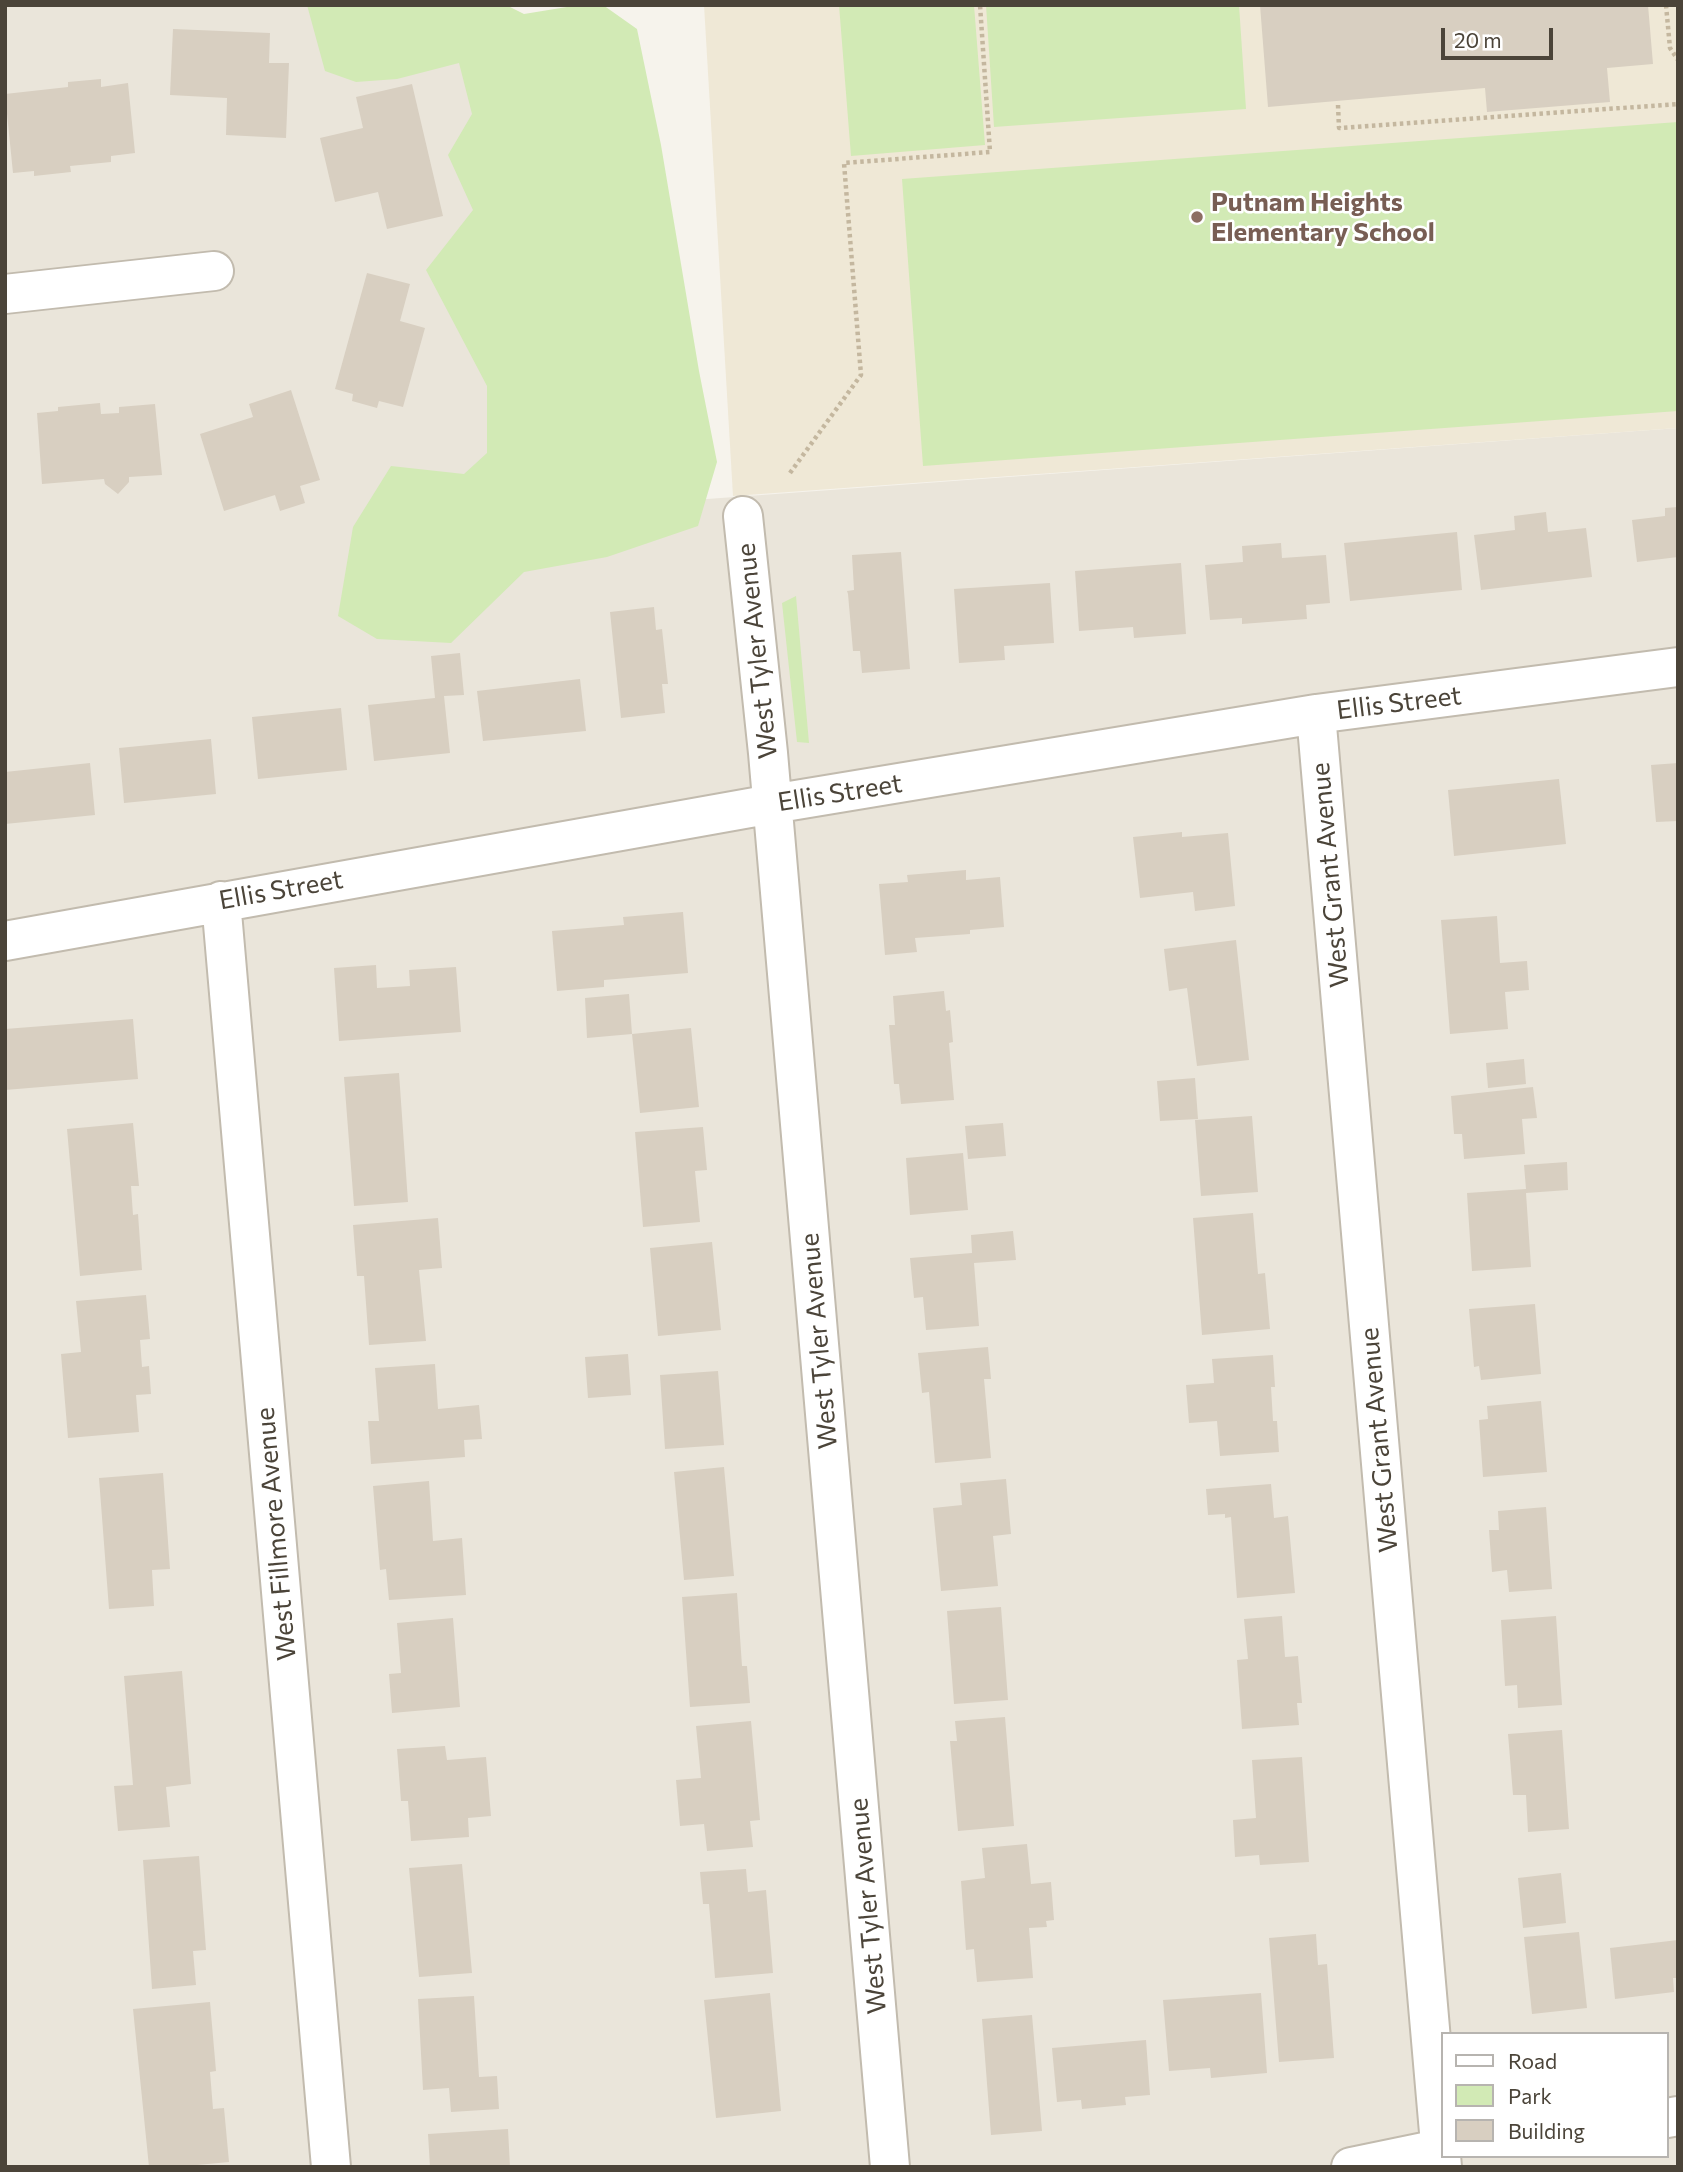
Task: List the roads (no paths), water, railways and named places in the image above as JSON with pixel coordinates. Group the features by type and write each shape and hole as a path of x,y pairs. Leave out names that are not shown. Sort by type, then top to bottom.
{"street":[{"path":"5,294 215,271"},
{"name":"West Tyler Avenue","path":"743,516 772,804 890,2167"},
{"name":"Ellis Street","path":"5,941 772,804 1316,713 1678,667"},
{"name":"West Grant Avenue","path":"1316,713 1442,2154"},
{"name":"West Fillmore Avenue","path":"221,901 331,2167"},
{"path":"1351,2167 1442,2154"}],"place":[{"name":"Putnam Heights Elementary School","path":"1197,217"}]}
